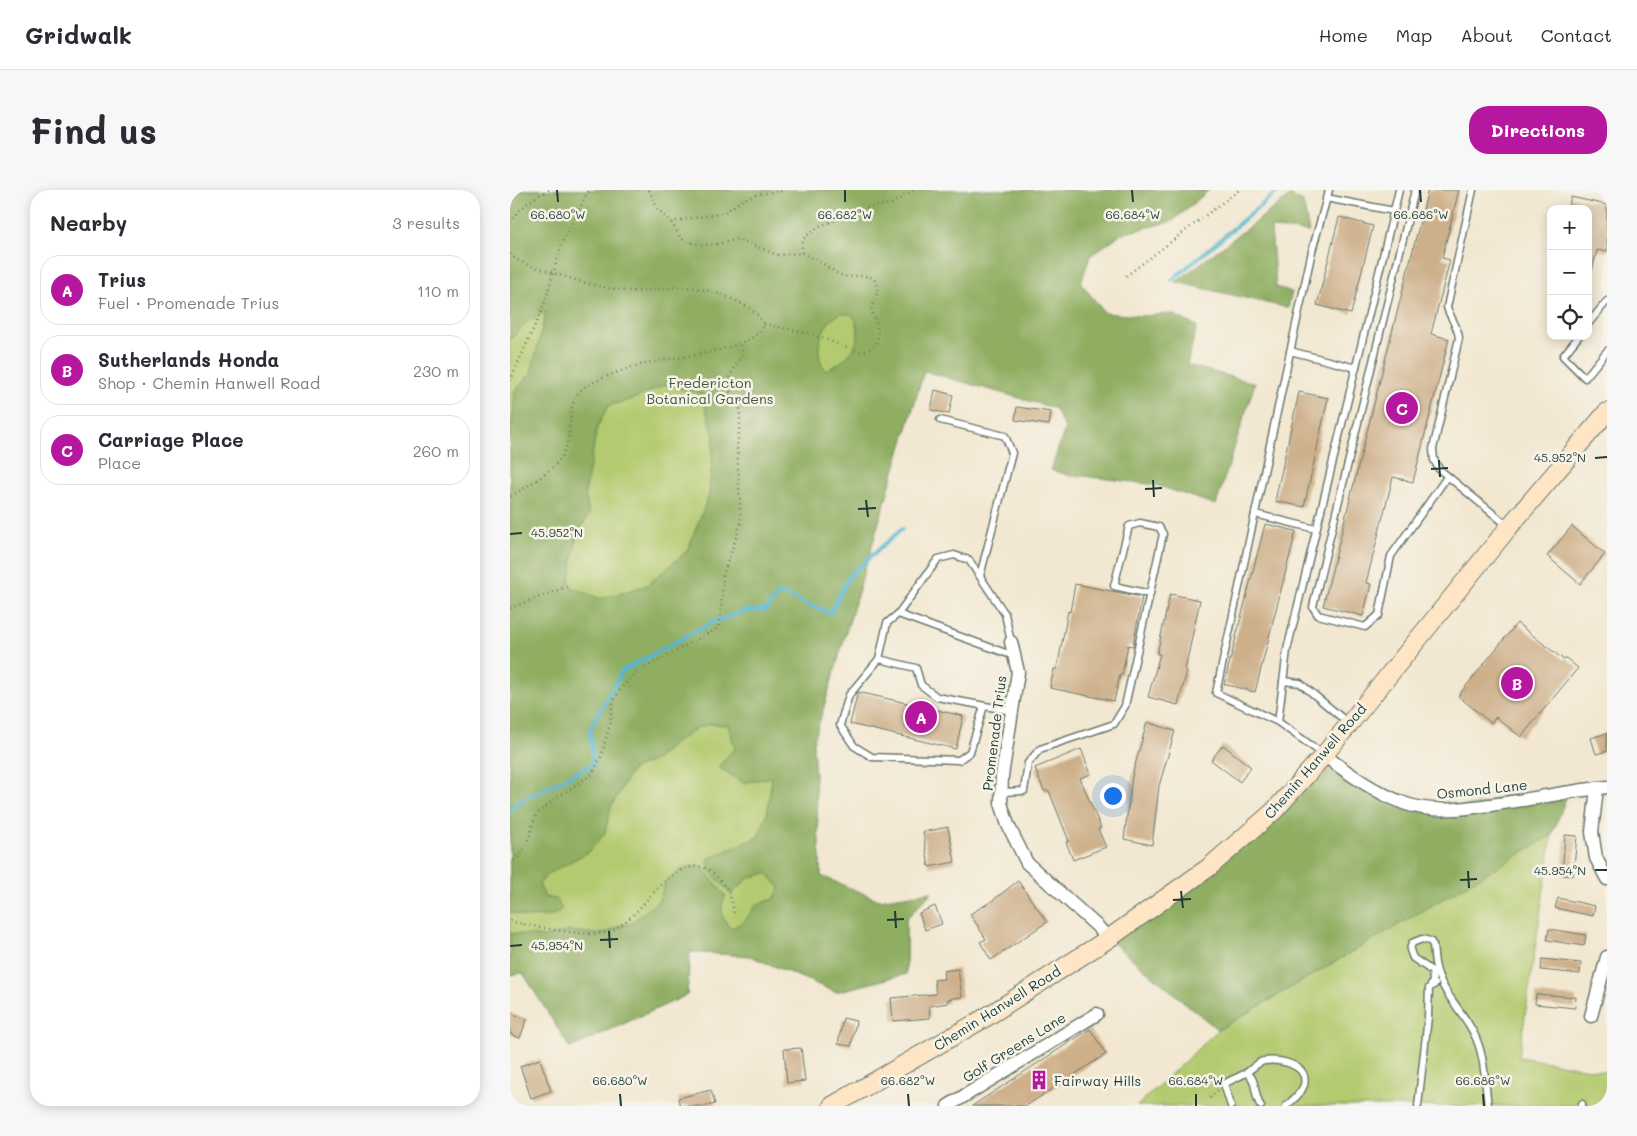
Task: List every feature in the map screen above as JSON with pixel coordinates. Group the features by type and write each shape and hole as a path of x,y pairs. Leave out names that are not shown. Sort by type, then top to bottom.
{"main road":[{"name":"Chemin Hanwell Road","path":"832,1106 988,1016 1108,939 1208,868 1274,811 1324,755 1605,412"}],"street":[{"name":"Promenade Trius","path":"1011,642 1018,672 1001,792 1001,803 1008,825 1027,863 1108,939"},
{"name":"Osmond Lane","path":"1324,755 1349,774 1379,791 1407,804 1433,810 1463,809 1602,788 1592,832 1596,858 1607,879"},
{"path":"1591,1016 1607,957"},
{"name":"Golf Greens Lane","path":"948,1106 1097,1014"}],"lane":[{"path":"1324,755 1278,722 1216,693 1312,251 1329,190"},
{"path":"1278,722 1287,650 1399,190"},
{"path":"1415,190 1314,602 1313,608 1318,615 1365,627 1375,620 1379,615 1391,556 1447,477"},
{"path":"1473,190 1447,307 1458,331 1459,338 1433,449 1434,460 1447,477 1509,527"},
{"path":"1326,198 1394,211"},
{"path":"1592,319 1607,301"},
{"path":"1576,340 1563,356 1585,378 1607,351"},
{"path":"1290,351 1356,368"},
{"path":"940,420 1005,436 1012,453 980,576"},
{"path":"1255,514 1316,529"},
{"path":"1001,792 1024,791 1028,763 1040,749 1114,724 1125,706 1150,594 1163,534 1159,527 1140,523 1129,526 1114,586 1150,594"},
{"path":"984,706 970,752 959,760 872,757 854,746 840,725 849,695 879,659 887,623 898,614 938,559 954,555 969,560 1005,614 1011,642"},
{"path":"898,614 1014,656"},
{"path":"879,659 916,668 921,685 937,696 1012,712"},
{"path":"1283,681 1300,684 1349,724"},
{"path":"1418,1106 1428,1017 1429,988 1433,981 1432,971 1413,958 1410,946 1417,940 1427,939 1433,945 1436,971 1472,1030 1476,1040 1483,1066 1488,1106"},
{"path":"1431,985 1441,981"},
{"path":"1231,1106 1224,1084 1232,1078 1247,1073 1257,1064 1266,1061 1286,1062 1299,1069 1303,1074 1304,1085 1298,1096 1286,1106"},
{"path":"1247,1073 1253,1079 1256,1095 1261,1106"}],"path":[{"path":"510,222 524,206 548,190"},
{"path":"510,381 544,305 562,243 589,190"},
{"path":"510,254 522,262 554,274 628,291 685,287 720,294 753,311 764,324 808,333 859,352 867,351 876,346 878,338 877,328 872,311 877,295 876,282 873,278 866,276 851,277 838,274 819,260 802,253 777,255 739,239 703,245 688,242 681,238 671,222 656,208 649,190"},
{"path":"671,222 722,213 747,198 783,190"},
{"path":"802,253 802,241 820,226 867,208 891,204 913,190"},
{"path":"1126,276 1239,190"},
{"path":"510,497 556,464 563,454 570,432 572,403 579,390 600,379 648,363 742,343 756,335 764,324"},
{"path":"510,864 521,854 526,846 536,815 556,798 592,774 601,757 610,723 613,702 621,688 637,672 718,628 723,576 741,523 737,448 740,407 729,390 729,379 742,355 742,343"},
{"path":"510,608 569,586"},
{"path":"510,921 534,927 590,934 608,932 630,918 666,881 683,869 693,866 706,868 719,879 731,894 734,914"}],"green space":[{"name":"Fredericton Botanical Gardens","path":"510,190 983,190 924,371 813,743 821,876 879,900 932,892 906,919 906,974 836,992 750,956 690,952 687,995 570,1048 523,973 510,975"},
{"name":"Fredericton Botanical Gardens","path":"510,190 1209,190 1173,221 1121,234 1090,256 1081,283 1105,313 1140,316 1172,314 1197,326 1187,365 1255,383 1216,505 1156,485 1071,476 1051,470 1065,428 1054,408 924,371 813,743 821,876 879,900 932,892 906,919 906,974 836,992 750,956 690,952 687,995 570,1048 523,973 510,975 510,933 545,937 569,931 599,934 608,932 620,925 630,924 659,900 666,881 683,869 701,866 726,896 722,905 722,913 725,921 731,928 744,922 756,905 774,899 780,888 767,873 749,878 731,894 710,871 707,859 758,837 767,815 772,777 744,783 718,767 735,748 728,725 710,724 697,728 672,745 657,759 632,770 611,807 605,833 590,851 548,874 539,884 545,897 556,899 562,909 552,916 525,917 510,912 510,428 512,425 515,391 531,373 546,312 527,322 510,340","holes":["841,313 853,315 857,324 857,341 842,361 826,370 820,359 820,339 829,322","666,384 701,394 714,436 709,495 687,551 647,585 601,599 569,586 577,535 589,514 585,493 597,428 608,406 636,398"]},
{"path":"1291,195 1303,202 1309,232 1271,228 1276,287 1292,292 1288,308 1176,282"},
{"path":"1324,755 1349,774 1433,810 1568,793 1552,835 1218,1030 1108,939 1208,868"},
{"path":"1552,835 1519,1057 1607,1072 1607,1106 1137,1106 1218,1030"}],"building":[{"path":"1428,190 1459,190 1442,258 1450,260 1431,334 1449,339 1413,482 1393,477 1366,583 1371,584 1363,616 1323,606"},
{"path":"1571,197 1607,205 1607,252 1597,250 1592,271 1592,205 1569,205"},
{"path":"1339,217 1373,226 1351,314 1317,305"},
{"path":"935,390 953,395 949,414 931,410"},
{"path":"1299,392 1328,398 1304,507 1275,501"},
{"path":"1017,407 1051,412 1049,425 1015,420"},
{"path":"1265,524 1296,531 1255,692 1224,684"},
{"path":"1572,526 1605,554 1580,584 1547,556"},
{"path":"1075,584 1142,597 1133,646 1128,645 1114,701 1050,688 1054,669 1057,669"},
{"path":"1170,594 1200,600 1185,670 1187,671 1178,705 1148,697 1160,654 1157,654"},
{"path":"1517,623 1564,660 1566,658 1578,668 1521,737 1496,717 1491,723 1458,696"},
{"path":"858,692 963,716 956,749 850,724"},
{"path":"1147,722 1175,731 1159,786 1152,845 1124,839 1132,776"},
{"path":"1607,733 1607,751 1596,754 1591,738"},
{"path":"1223,745 1251,767 1240,782 1211,760"},
{"path":"1081,749 1091,774 1080,778 1101,828 1098,829 1106,847 1073,860 1066,842 1069,841 1049,791 1044,791 1035,768"},
{"path":"948,827 955,862 929,867 923,832"},
{"path":"1565,835 1577,836 1573,876 1562,875"},
{"path":"1018,881 1047,922 991,960 980,942 986,939 970,914 992,901"},
{"path":"1558,898 1595,906 1593,916 1555,908"},
{"path":"935,906 942,924 925,930 919,913"},
{"path":"1549,929 1586,935 1584,946 1547,940"},
{"path":"1542,959 1581,963 1580,974 1541,970"},
{"path":"958,969 962,997 948,999 948,1003 929,1006 930,1018 893,1021 891,998 936,994 934,980 944,979 943,971"},
{"path":"1536,994 1576,997 1575,1008 1535,1004"},
{"path":"510,1013 527,1019 520,1038 510,1034"},
{"path":"843,1018 856,1021 851,1046 838,1044"},
{"name":"Fairway Hills","path":"1090,1029 1106,1054 1026,1106 972,1106"},
{"path":"801,1048 805,1081 787,1083 784,1049"},
{"path":"540,1059 551,1091 531,1098 520,1066"},
{"path":"711,1090 715,1104 680,1106 678,1098"}],"waterway":[{"path":"1172,280 1279,190"},
{"path":"510,811 517,803 593,764 590,729 622,671 715,621 746,611 766,610 779,593 830,613 850,575 902,529"}],"place":[{"name":"Carriage Place","path":"1402,408"},
{"name":"Sutherlands Honda","path":"1517,683"},
{"name":"Trius","path":"921,717"},
{"name":"Fairway Hills","path":"1039,1080"}]}
